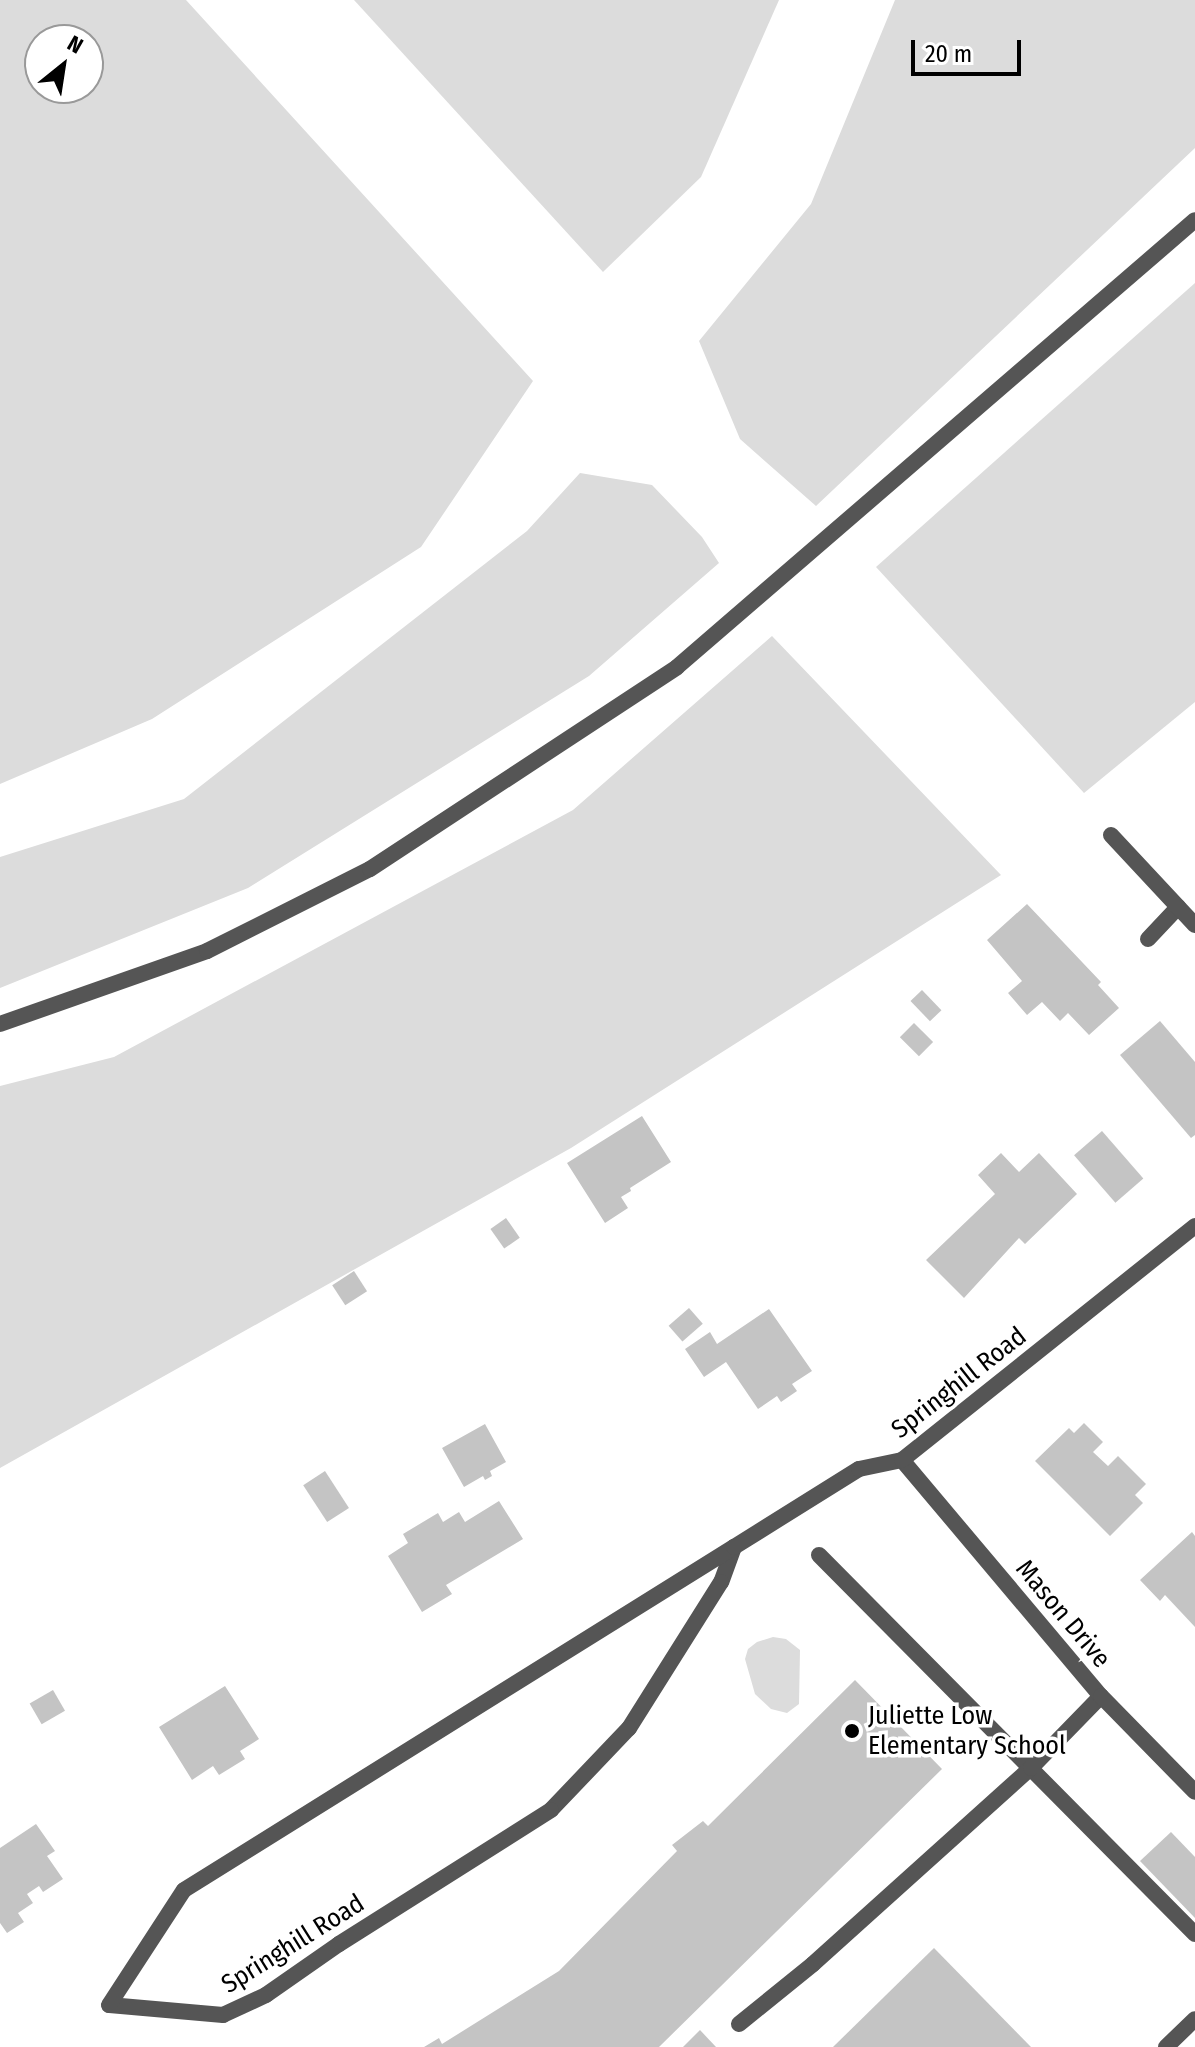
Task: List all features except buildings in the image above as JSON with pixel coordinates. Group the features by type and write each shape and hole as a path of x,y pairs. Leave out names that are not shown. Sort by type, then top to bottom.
{"street":[{"path":"0,1024 207,951 370,869 677,667 1195,220"},
{"path":"1111,835 1195,925"},
{"path":"1148,939 1178,907"},
{"name":"Springhill Road","path":"734,1547 721,1582 629,1728 551,1810 339,1944 266,1995 223,2015 109,2005 184,1890 859,1469 902,1460 1195,1226"},
{"name":"Mason Drive","path":"902,1460 1101,1696 1195,1792"},
{"path":"819,1555 1195,1934"},
{"path":"739,2024 813,1964 1031,1768 1101,1696"},
{"path":"1166,2047 1195,2019"}],"shaded area":[{"path":"0,0 186,0 533,381 421,547 152,719 0,784"},
{"path":"354,0 779,0 701,177 603,272"},
{"path":"895,0 1195,0 1195,148 816,506 740,439 699,341 811,204"},
{"path":"1195,283 1195,702 1084,793 876,567"},
{"path":"580,473 652,485 702,537 719,563 589,676 248,888 0,988 0,857 184,799 527,531"},
{"path":"772,636 1001,875 571,1148 0,1468 0,1086 114,1057 573,810"},
{"path":"773,1637 786,1639 800,1650 799,1704 787,1713 771,1709 755,1694 745,1659 748,1649 757,1642"}],"place":[{"name":"Juliette Low Elementary School","path":"852,1731"}]}
